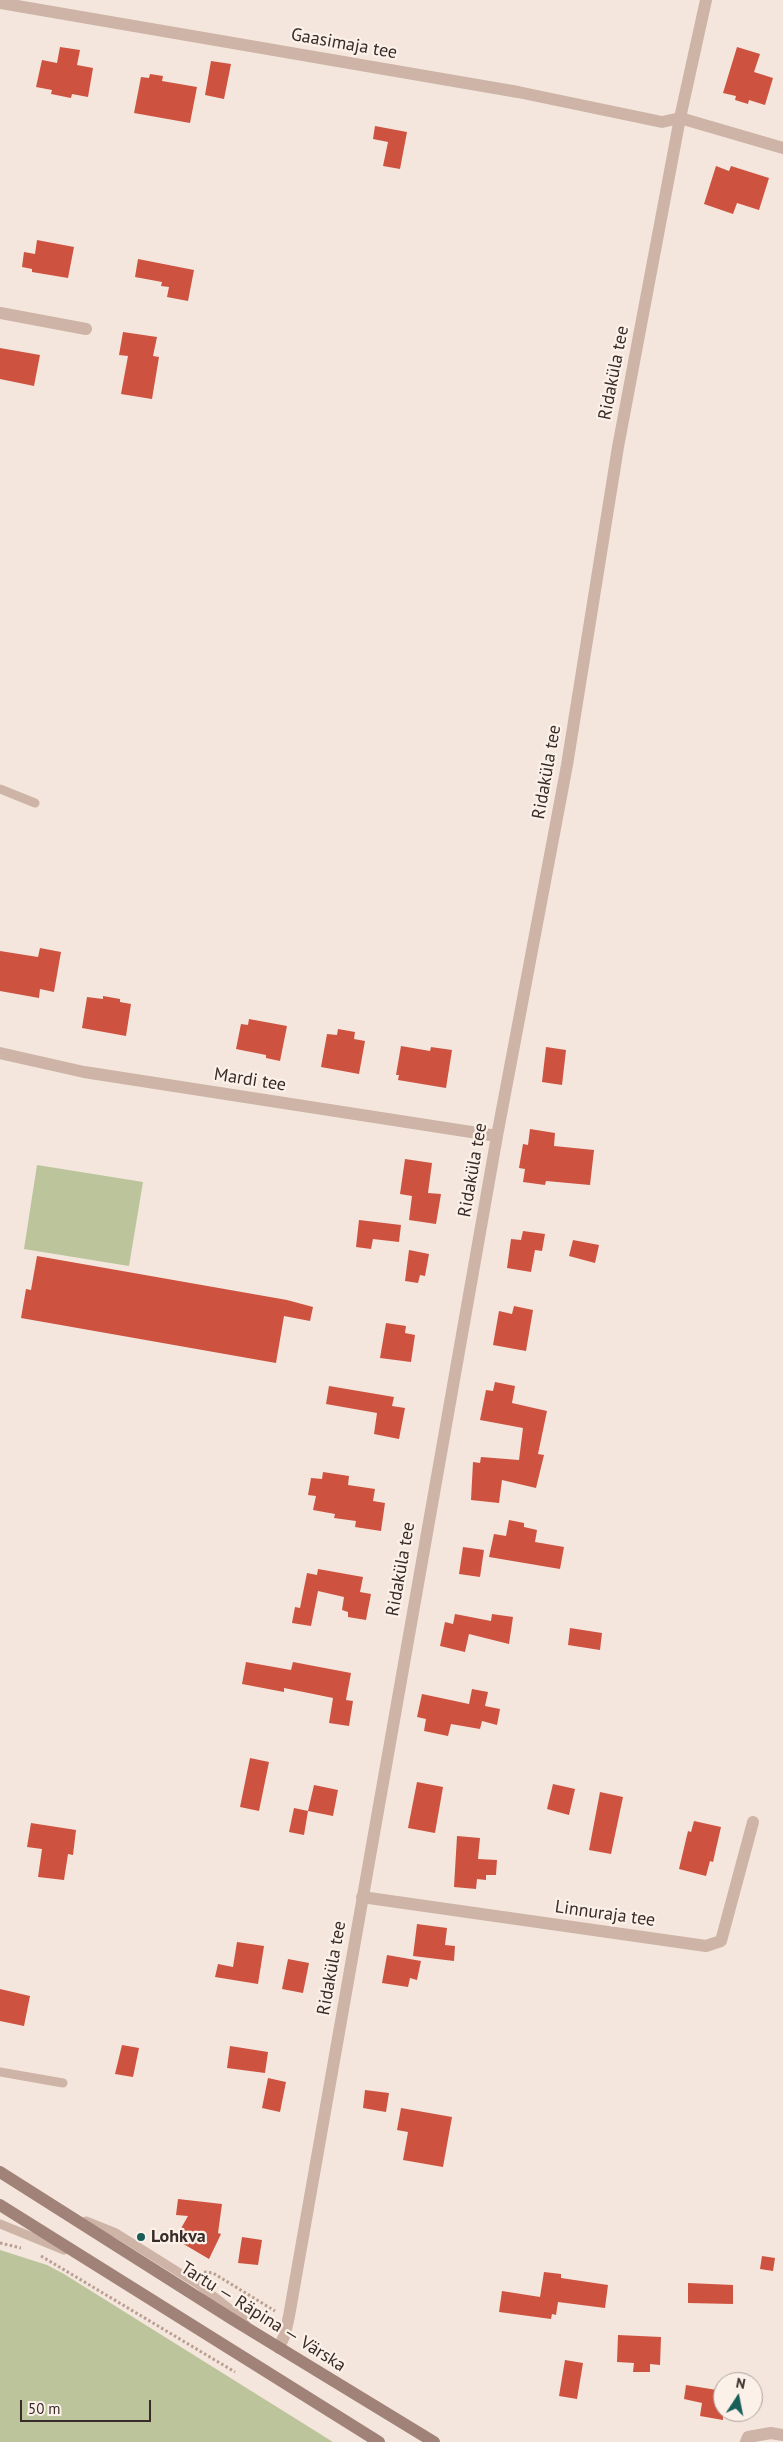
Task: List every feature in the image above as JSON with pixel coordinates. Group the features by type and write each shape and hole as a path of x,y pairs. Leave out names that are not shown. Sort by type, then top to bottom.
{"main road":[{"name":"Tartu — Räpina — Värska","path":"0,2172 279,2348 434,2442"},
{"path":"0,2205 379,2442"}],"street":[{"name":"Ridaküla tee","path":"279,2348 285,2334 289,2316 497,1136 567,765 618,447 680,118 706,0"},
{"name":"Gaasimaja tee","path":"0,3 518,92 662,122 680,118"},
{"path":"680,118 783,148"},
{"path":"0,312 86,328"},
{"name":"Mardi tee","path":"0,1053 84,1072 497,1136"},
{"name":"Linnuraja tee","path":"362,1897 706,1946 721,1940 753,1822"},
{"path":"746,2442 748,2437 771,2433 783,2435"}],"lane":[{"path":"0,789 35,803"},
{"path":"0,2072 63,2083"},
{"path":"0,2224 82,2257"}],"path":[{"path":"0,2243 23,2249"},
{"path":"40,2256 241,2375"}],"green space":[{"path":"37,1165 143,1182 129,1266 24,1249"},
{"path":"0,2250 47,2265 64,2274 333,2442 0,2442"}],"building":[{"path":"60,47 80,50 77,65 93,68 88,97 72,94 71,98 51,94 52,90 36,87 42,60 57,63"},
{"path":"737,47 760,54 754,72 773,78 765,105 749,100 748,104 735,100 736,96 723,93"},
{"path":"211,61 231,64 224,99 205,95"},
{"path":"150,74 163,76 162,81 197,87 190,123 134,113 141,77 149,78"},
{"path":"375,126 407,132 400,169 383,166 388,142 373,139"},
{"path":"716,166 729,171 731,166 769,178 759,210 737,203 733,214 704,204"},
{"path":"37,240 74,247 68,278 32,272 32,269 22,267 24,252 35,254"},
{"path":"138,259 194,270 188,301 167,297 169,287 161,286 162,282 135,277"},
{"path":"123,332 157,337 153,356 159,357 152,399 121,394 128,356 119,355"},
{"path":"0,348 40,355 34,386 0,379"},
{"path":"40,948 61,952 54,992 40,989 39,998 0,991 0,951 38,957"},
{"path":"103,996 120,999 120,1002 131,1004 126,1036 82,1028 87,997 103,999"},
{"path":"249,1019 287,1026 280,1061 266,1058 266,1055 236,1049 241,1024 248,1025"},
{"path":"338,1029 355,1032 354,1039 365,1041 359,1074 321,1067 327,1034 337,1035"},
{"path":"401,1046 430,1051 431,1047 452,1050 446,1088 398,1080 399,1075 396,1075"},
{"path":"546,1047 566,1050 562,1085 542,1082"},
{"path":"530,1129 555,1133 554,1146 594,1150 590,1185 546,1181 545,1185 523,1182 525,1169 519,1168 523,1144 528,1145"},
{"path":"405,1159 432,1163 428,1193 441,1194 436,1224 409,1220 412,1196 400,1194"},
{"path":"359,1220 401,1225 399,1242 373,1239 371,1249 356,1247"},
{"path":"523,1231 545,1234 542,1251 535,1250 531,1272 507,1268 511,1239 521,1240"},
{"path":"573,1240 599,1245 595,1263 569,1256"},
{"path":"409,1250 429,1254 425,1276 420,1275 418,1283 405,1281"},
{"path":"37,1256 287,1300 313,1307 310,1321 284,1316 276,1363 21,1318 26,1289 31,1290"},
{"path":"514,1306 533,1310 526,1351 493,1345 499,1311 512,1314"},
{"path":"386,1323 406,1326 405,1333 415,1335 411,1362 380,1358"},
{"path":"495,1382 515,1386 512,1403 547,1411 538,1454 544,1455 536,1488 502,1480 499,1503 471,1500 473,1462 480,1463 481,1457 519,1460 523,1428 480,1420 486,1390 493,1391"},
{"path":"329,1386 394,1397 392,1406 405,1408 399,1439 374,1434 377,1413 326,1404"},
{"path":"323,1472 349,1476 348,1485 375,1489 373,1501 385,1503 381,1531 355,1527 356,1521 334,1518 335,1514 313,1510 316,1496 308,1495 311,1478 322,1479"},
{"path":"509,1520 524,1523 524,1527 537,1530 535,1542 564,1547 560,1569 489,1557 494,1534 506,1536"},
{"path":"463,1547 484,1550 480,1577 459,1574"},
{"path":"318,1569 363,1577 360,1592 371,1594 366,1620 348,1617 348,1612 342,1610 344,1597 318,1591 311,1626 292,1623 295,1607 300,1608 307,1573 317,1575"},
{"path":"455,1614 491,1621 492,1614 513,1617 509,1644 469,1634 465,1652 440,1646 445,1622 453,1624"},
{"path":"570,1628 602,1633 600,1650 568,1645"},
{"path":"246,1662 291,1670 293,1662 351,1673 346,1700 353,1701 349,1726 329,1723 333,1698 284,1688 284,1692 242,1684"},
{"path":"472,1689 488,1692 485,1706 500,1709 497,1725 482,1721 480,1729 451,1724 448,1736 424,1731 426,1719 417,1717 422,1694 469,1704"},
{"path":"250,1758 269,1762 259,1811 240,1807"},
{"path":"417,1782 443,1787 435,1833 408,1828"},
{"path":"553,1784 575,1789 569,1815 547,1809"},
{"path":"314,1785 338,1790 333,1816 308,1811"},
{"path":"600,1792 623,1797 611,1854 589,1850"},
{"path":"294,1808 308,1811 304,1835 289,1832"},
{"path":"694,1821 721,1827 713,1862 710,1861 706,1876 679,1869 688,1831 691,1832"},
{"path":"31,1823 76,1830 73,1855 68,1854 64,1880 38,1877 42,1849 27,1847"},
{"path":"457,1836 480,1838 478,1859 497,1860 496,1875 486,1875 486,1880 477,1879 476,1889 454,1887"},
{"path":"417,1924 447,1928 445,1945 455,1946 454,1961 413,1956"},
{"path":"237,1942 264,1946 258,1984 215,1977 218,1964 233,1967"},
{"path":"387,1955 421,1961 417,1980 410,1978 408,1987 382,1983"},
{"path":"288,1959 309,1963 303,1993 282,1989"},
{"path":"0,1989 30,1996 24,2026 0,2021"},
{"path":"122,2045 139,2048 133,2077 115,2074"},
{"path":"230,2046 268,2052 265,2073 227,2068"},
{"path":"268,2078 286,2082 280,2112 262,2108"},
{"path":"365,2090 389,2093 386,2112 363,2108"},
{"path":"401,2108 452,2117 443,2167 403,2160 408,2132 397,2130"},
{"path":"178,2199 222,2204 218,2233 221,2234 209,2259 175,2239 188,2216 176,2215"},
{"path":"242,2237 262,2240 258,2265 238,2263"},
{"path":"762,2256 775,2258 773,2271 760,2269"},
{"path":"544,2272 561,2274 561,2278 608,2285 605,2308 558,2302 556,2315 552,2314 551,2319 499,2312 502,2291 540,2297"},
{"path":"688,2283 733,2285 733,2304 688,2303"},
{"path":"618,2335 661,2337 660,2365 650,2364 650,2372 633,2372 634,2363 617,2362"},
{"path":"565,2360 583,2363 577,2399 559,2396"},
{"path":"686,2385 713,2389 713,2418 700,2416 702,2403 684,2399"}],"place":[{"name":"Lohkva","path":"141,2237"}]}
